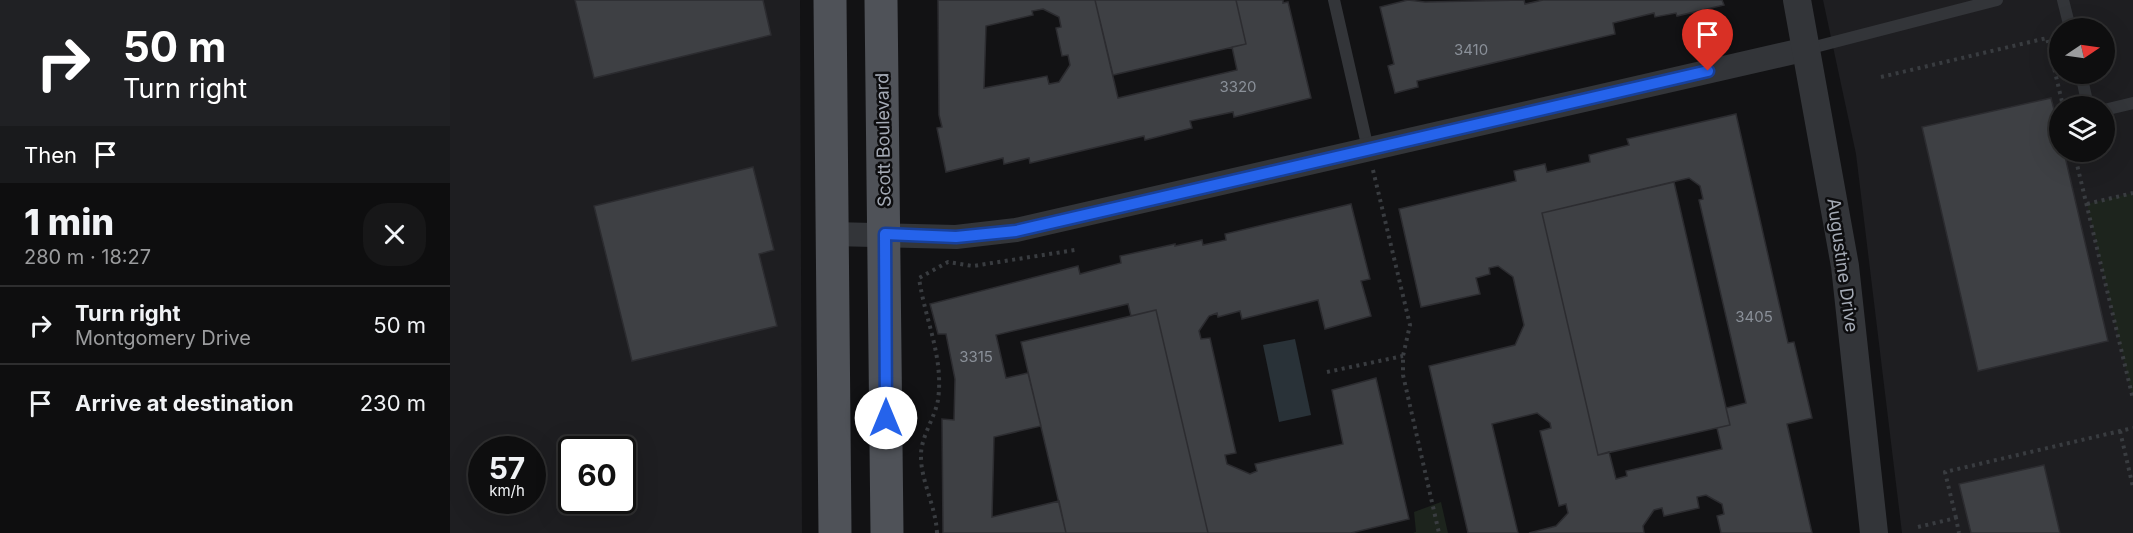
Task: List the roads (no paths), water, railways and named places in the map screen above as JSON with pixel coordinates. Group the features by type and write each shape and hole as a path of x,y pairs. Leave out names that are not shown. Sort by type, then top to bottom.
{"main road":[{"path":"830,0 835,533"},
{"name":"Scott Boulevard","path":"881,0 887,533"}],"street":[{"name":"Augustine Drive","path":"1797,0 1845,266 1874,533"},
{"path":"832,234 956,237 1016,231 1807,49"}],"lane":[{"path":"1334,0 1368,149"},
{"path":"1807,49 1997,0"},
{"path":"2063,0 2068,18"},
{"path":"2115,107 2133,103"}]}
